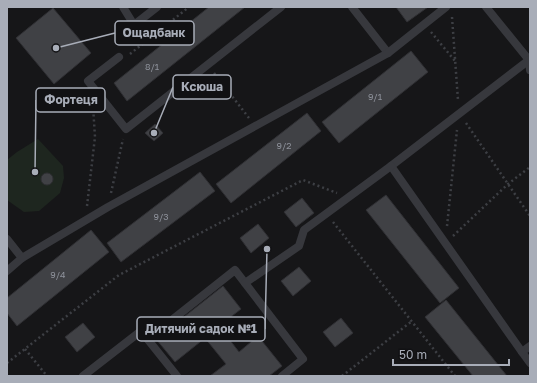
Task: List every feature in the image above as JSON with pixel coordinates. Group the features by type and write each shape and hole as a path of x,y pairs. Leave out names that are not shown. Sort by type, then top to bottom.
{"lane":[{"path":"123,7 134,25 157,7"},
{"path":"123,56 88,82 126,129 281,7"},
{"path":"352,7 388,53"},
{"path":"7,271 22,258 108,207 388,53 446,7"},
{"path":"486,7 529,60 530,70"},
{"path":"245,283 299,246 304,230 391,166 529,60"},
{"path":"391,166 530,363"},
{"path":"7,239 22,258"},
{"path":"148,339 235,270 303,359 282,376"},
{"path":"83,376 142,331 177,376"},
{"path":"522,352 530,346"}],"path":[{"path":"123,56 189,7"},
{"path":"424,24 455,61"},
{"path":"207,65 255,126"},
{"path":"86,221 95,137 91,85"},
{"path":"446,244 459,113"},
{"path":"108,207 126,129"},
{"path":"446,244 508,184 530,168"},
{"path":"7,363 119,275 303,180 349,197"},
{"path":"327,214 455,376"},
{"path":"342,376 412,321"},
{"path":"25,349 47,376"}],"shaded area":[{"path":"38,139 63,166 64,178 60,193 39,211 24,212 7,200 7,160"}],"building":[{"path":"209,7 245,7 127,101 114,83"},
{"path":"396,7 428,7 407,22"},
{"path":"53,8 91,53 54,84 16,38"},
{"path":"411,51 428,72 339,143 322,122"},
{"path":"307,113 321,131 231,203 216,184"},
{"path":"155,124 163,133 154,141 145,133"},
{"path":"200,172 215,191 121,262 107,243"},
{"path":"45,173 49,173 53,179 49,185 45,185 41,181 41,177"},
{"path":"386,195 459,288 440,303 366,210"},
{"path":"302,198 314,213 296,227 284,212"},
{"path":"258,224 269,238 251,253 240,238"},
{"path":"91,230 109,252 17,326 7,313 7,298"},
{"path":"299,267 311,281 293,296 281,281"},
{"path":"223,286 241,309 219,326 239,352 258,336 282,366 269,376 210,376 226,364 205,338 175,362 156,339"},
{"path":"446,300 507,376 473,376 425,317"},
{"path":"341,318 353,333 335,347 323,332"},
{"path":"83,323 95,337 77,352 65,337"}],"place":[{"name":"Ощадбанк","path":"56,48"},
{"name":"Ксюша","path":"154,133"},
{"name":"Фортеця","path":"35,172"},
{"name":"Дитячий садок №1","path":"267,249"}]}
